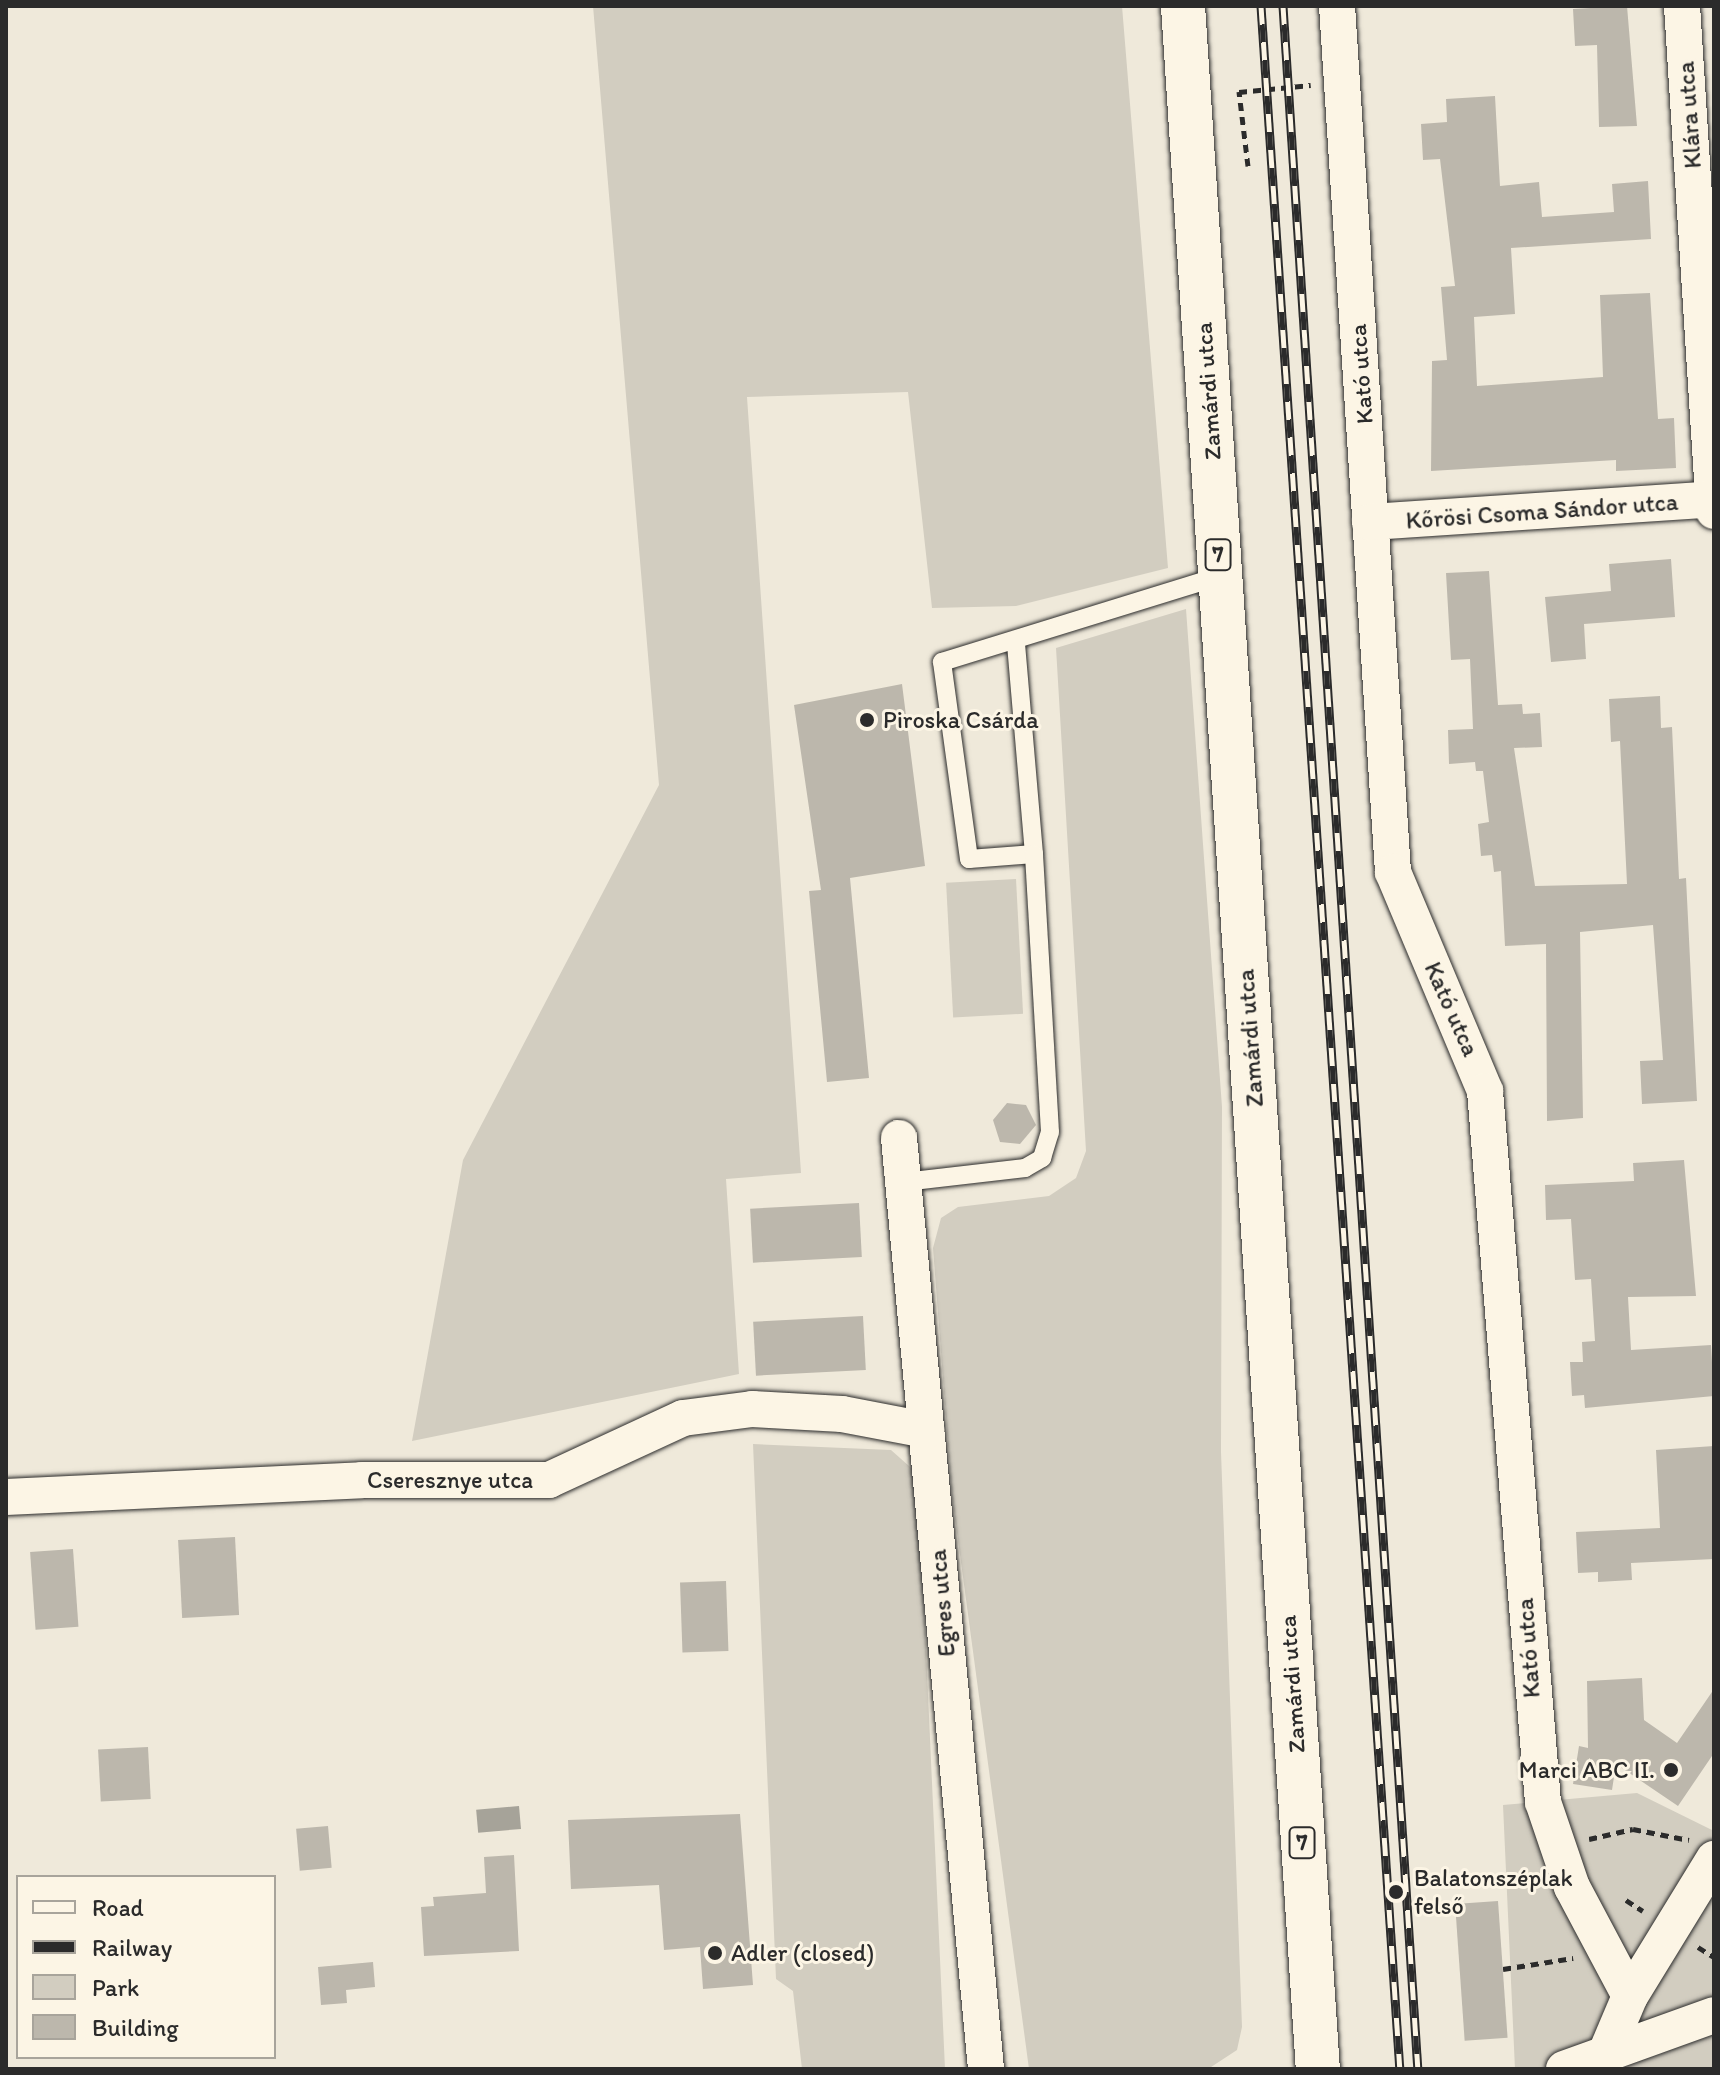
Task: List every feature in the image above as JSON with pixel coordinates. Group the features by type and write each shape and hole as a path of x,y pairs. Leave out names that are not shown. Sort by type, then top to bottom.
{"main road":[{"name":"Zamárdi utca","path":"1183,6 1318,2069"}],"street":[{"name":"Kató utca","path":"1337,6 1393,872 1485,1091 1536,1768 1557,1846 1602,1953 1630,1996"},
{"name":"Klára utca","path":"1682,6 1714,511"},
{"name":"Kőrösi Csoma Sándor utca","path":"1370,522 1714,499"},
{"name":"Egres utca","path":"899,1138 986,2069"},
{"name":"Cseresznye utca","path":"6,1497 362,1480 549,1480 683,1418 752,1409 842,1414 926,1430"},
{"path":"1606,2062 1630,1996 1708,1853"},
{"path":"1564,2069 1606,2062 1714,2015"}],"lane":[{"path":"1034,854 969,859 942,662 1016,644 1220,576"},
{"path":"904,1182 1025,1168 1042,1158 1050,1132 1034,854 1016,644"}],"path":[{"path":"1248,166 1239,92 1311,85"},
{"path":"1557,1846 1633,1829 1708,1853"},
{"path":"1503,1969 1602,1953"}],"green space":[{"path":"593,6 1122,6 1168,568 1016,606 932,608 908,392 747,397 801,1173 726,1179 739,1374 412,1441 463,1160 659,785"},
{"path":"1186,609 1222,1107 1221,1452 1242,2027 1237,2050 1208,2069 1029,2069 952,1495 933,1248 941,1218 958,1207 1049,1196 1076,1178 1086,1151 1056,648"},
{"path":"1016,879 1023,1014 953,1017 946,883"},
{"path":"753,1444 891,1450 918,1474 945,2069 802,2069 793,1991 776,1979"},
{"path":"1637,1793 1714,1831 1714,2069 1515,2069 1503,1805"}],"shaded area":[{"path":"519,1806 521,1829 478,1833 476,1810"}],"building":[{"path":"1627,6 1637,126 1599,127 1597,45 1575,46 1573,9"},
{"path":"1495,96 1500,186 1539,182 1542,217 1614,212 1612,184 1648,181 1651,239 1511,248 1515,314 1474,317 1477,386 1603,377 1600,295 1650,293 1658,419 1674,418 1676,468 1616,471 1616,460 1431,471 1432,361 1447,360 1441,287 1455,286 1440,159 1423,160 1421,124 1447,122 1446,99"},
{"path":"1671,559 1675,617 1584,624 1586,659 1551,662 1545,597 1611,591 1609,564"},
{"path":"1489,571 1498,705 1522,704 1523,714 1540,713 1542,747 1514,748 1535,886 1627,884 1620,741 1611,742 1609,699 1660,696 1661,728 1672,727 1679,879 1686,878 1697,1101 1642,1104 1640,1061 1663,1060 1653,925 1580,932 1583,1118 1547,1121 1546,944 1505,946 1501,871 1494,872 1492,855 1481,856 1478,824 1489,822 1483,771 1476,771 1475,762 1449,764 1448,730 1473,729 1470,659 1451,660 1446,573"},
{"path":"902,684 925,866 850,878 869,1078 827,1082 809,891 821,890 794,705"},
{"path":"1007,1103 1026,1105 1036,1125 1020,1144 1000,1142 993,1120"},
{"path":"1684,1160 1696,1296 1628,1297 1631,1350 1711,1345 1714,1396 1585,1408 1584,1395 1572,1396 1570,1362 1583,1362 1582,1342 1595,1341 1591,1279 1575,1280 1571,1219 1546,1220 1545,1185 1634,1181 1633,1163"},
{"path":"859,1203 862,1257 753,1263 750,1209"},
{"path":"863,1316 866,1370 756,1376 753,1322"},
{"path":"1714,1446 1714,1559 1631,1563 1632,1580 1598,1582 1598,1572 1578,1573 1576,1532 1660,1528 1656,1450"},
{"path":"235,1537 239,1615 182,1618 178,1540"},
{"path":"73,1549 78,1627 36,1630 30,1552"},
{"path":"726,1581 728,1651 682,1653 680,1583"},
{"path":"1642,1678 1644,1720 1677,1743 1714,1689 1714,1753 1678,1806 1616,1764 1612,1790 1573,1784 1579,1746 1588,1748 1587,1681"},
{"path":"148,1747 151,1799 101,1802 98,1750"},
{"path":"740,1814 753,1985 703,1989 700,1947 664,1950 659,1885 571,1889 568,1820"},
{"path":"328,1826 332,1868 300,1871 296,1829"},
{"path":"514,1855 519,1951 424,1956 421,1907 434,1906 433,1897 486,1893 484,1857"},
{"path":"1498,1901 1508,2038 1465,2041 1455,1904"},
{"path":"373,1962 375,1987 346,1990 347,2003 321,2005 318,1967"}],"railway":[{"path":"1261,6 1400,2069"},
{"path":"1283,6 1418,2069"}],"place":[{"name":"Piroska Csárda","path":"867,720"},
{"name":"Marci ABC II.","path":"1671,1770"},
{"name":"Balatonszéplak felső","path":"1396,1892"},
{"name":"Adler (closed)","path":"715,1953"}]}
